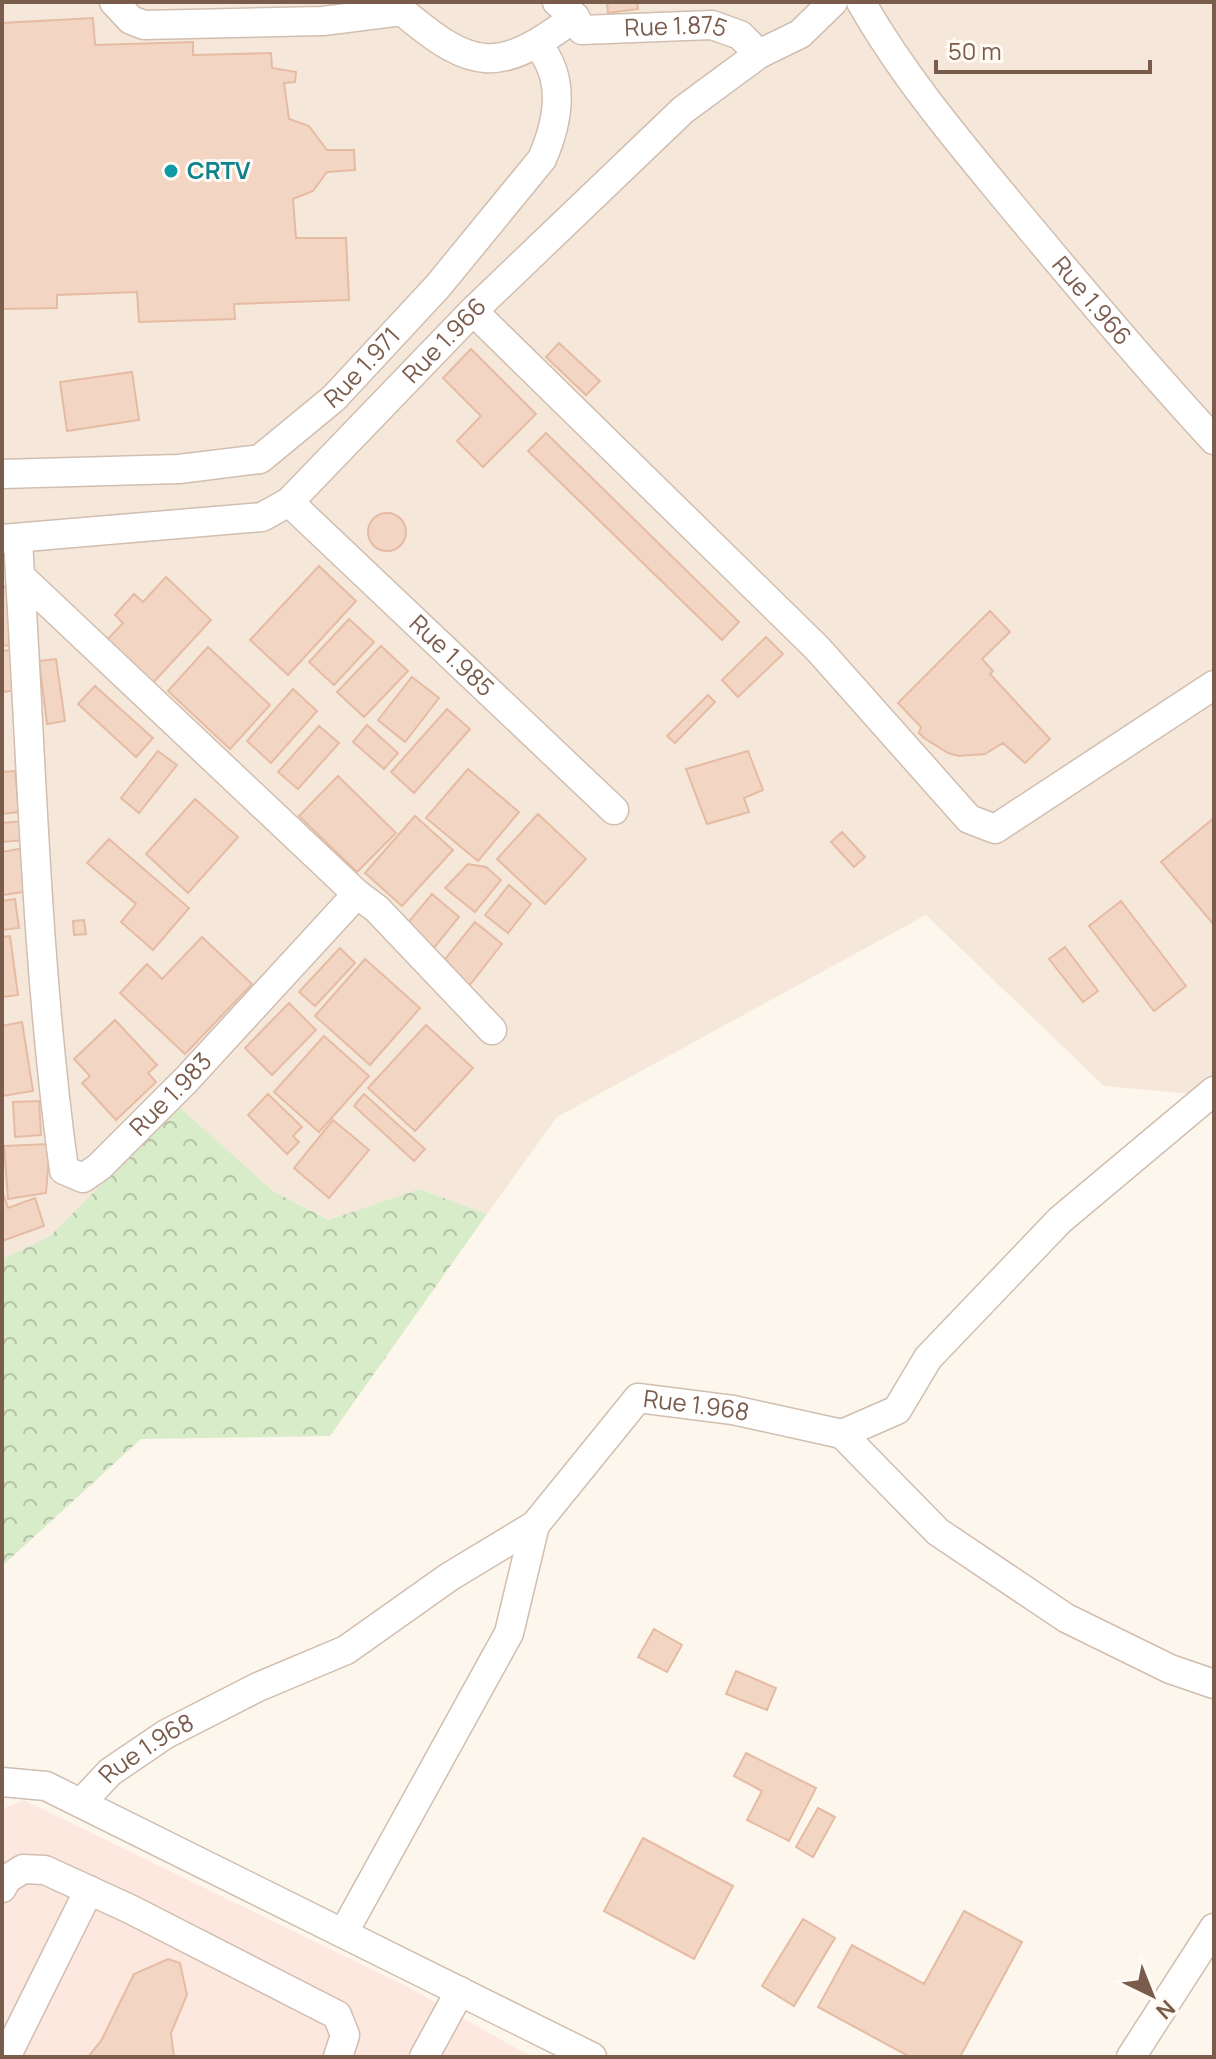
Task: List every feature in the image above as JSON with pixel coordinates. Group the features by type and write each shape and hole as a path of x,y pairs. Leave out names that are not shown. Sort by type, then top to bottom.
{"street":[{"path":"114,2 131,20 144,25 217,13 323,21 403,6 443,46 478,59 511,54 538,45 571,16"},
{"name":"Rue 1.966","path":"10,538 262,517 289,502 473,311 683,110 759,54 800,34 833,2"},
{"name":"Rue 1.966","path":"861,2 892,55 949,130 1110,326 1214,440"},
{"name":"Rue 1.875","path":"571,16 712,25 740,35 759,54"},
{"name":"Rue 1.971","path":"2,474 179,469 260,459 334,398 438,286 542,159 552,137 556,72 538,45"},
{"path":"473,311 818,649 969,819 995,829 1214,685"},
{"name":"Rue 1.985","path":"289,502 614,810"},
{"name":"Rue 1.983","path":"10,538 20,576 39,918 52,1086 64,1170 83,1178 99,1167 187,1079 357,894"},
{"path":"20,576 357,894 377,909 492,1030"},
{"path":"1214,1091 1060,1220 928,1358 897,1410 842,1434 938,1532 1053,1610 1170,1669 1214,1684"},
{"name":"Rue 1.968","path":"81,1803 110,1772 166,1734 258,1687 346,1650 449,1577 535,1525 638,1398 733,1410 842,1434"},
{"path":"344,1932 509,1633 535,1525"},
{"path":"2,1782 46,1786 592,2057"},
{"path":"2,1888 7,1879 23,1869 34,1869 45,1870 89,1890 337,2015 345,2035 338,2057"},
{"path":"6,2057 89,1890"},
{"path":"1131,2057 1214,1928"},
{"path":"424,2057 460,1991"}],"shaded area":[{"path":"2,2 1214,2 1214,1096 1104,1086 926,915 557,1117 487,1214 419,1189 330,1220 273,1191 179,1108 50,1236 2,1259"},
{"path":"24,1800 408,1987 532,2057 2,2057 2,1809"}],"green space":[{"path":"179,1107 273,1191 329,1220 419,1189 487,1214 330,1436 141,1439 2,1566 2,1259 50,1236"}],"building":[{"path":"607,2 637,2 638,9 608,13"},
{"name":"CRTV","path":"93,18 95,45 193,42 193,55 271,53 272,68 296,72 295,82 284,83 289,119 309,126 327,150 354,150 355,170 327,172 313,191 293,199 296,238 346,238 349,300 234,304 235,319 139,322 137,292 57,295 57,308 2,309 2,23"},
{"path":"559,343 600,381 586,395 546,357"},
{"path":"471,349 536,414 483,467 457,441 481,416 443,378"},
{"path":"132,372 139,420 67,431 60,382"},
{"path":"546,433 739,622 722,640 528,451"},
{"path":"387,513 401,518 406,532 401,546 387,551 373,546 368,532 373,518"},
{"path":"319,566 356,601 288,675 250,640"},
{"path":"166,577 211,620 151,685 105,642 123,623 115,615 134,594 143,602"},
{"path":"2,584 9,591 11,645 2,646"},
{"path":"990,611 1010,632 982,659 993,671 990,674 1050,739 1025,763 1003,743 985,754 959,756 948,753 919,733 921,727 898,703"},
{"path":"349,619 374,642 334,685 309,662"},
{"path":"766,637 783,654 738,697 722,680"},
{"path":"381,646 408,671 364,717 337,692"},
{"path":"208,647 270,705 230,749 168,691"},
{"path":"13,650 18,690 2,692 2,651"},
{"path":"56,659 65,721 47,724 39,661"},
{"path":"412,677 439,698 405,742 378,720"},
{"path":"95,686 153,738 136,757 78,704"},
{"path":"293,689 317,711 271,763 247,741"},
{"path":"708,695 715,702 675,743 667,736"},
{"path":"447,709 470,729 414,793 391,772"},
{"path":"367,725 398,753 384,769 353,742"},
{"path":"319,726 339,743 298,789 278,772"},
{"path":"158,751 177,765 139,813 121,798"},
{"path":"748,751 763,790 744,798 749,812 707,824 686,769"},
{"path":"468,769 519,812 478,861 426,818"},
{"path":"15,771 19,812 2,814 2,772"},
{"path":"338,776 396,833 357,872 299,816"},
{"path":"195,799 238,837 188,893 146,854"},
{"path":"538,814 586,859 545,904 497,859"},
{"path":"415,816 453,850 402,906 365,873"},
{"path":"1214,818 1214,925 1161,862"},
{"path":"23,821 24,840 2,842 2,823"},
{"path":"842,832 865,857 854,867 831,842"},
{"path":"109,839 189,908 153,950 121,922 136,904 87,863"},
{"path":"24,848 30,891 3,895 2,852"},
{"path":"468,864 486,867 501,880 475,912 445,888"},
{"path":"509,885 531,904 508,933 485,915"},
{"path":"432,894 459,917 429,954 401,931"},
{"path":"15,899 19,928 2,930 2,901"},
{"path":"1121,901 1186,986 1154,1011 1089,926"},
{"path":"84,920 86,934 74,935 73,921"},
{"path":"475,922 502,944 469,986 441,964"},
{"path":"10,936 18,995 2,997 2,937"},
{"path":"202,937 252,984 185,1054 120,993 147,964 162,979"},
{"path":"1065,947 1098,991 1083,1002 1049,959"},
{"path":"340,948 355,963 315,1006 299,992"},
{"path":"365,959 420,1008 370,1065 315,1016"},
{"path":"289,1003 316,1030 272,1075 245,1048"},
{"path":"115,1020 157,1065 148,1073 156,1082 116,1120 82,1083 90,1076 74,1059"},
{"path":"22,1022 33,1091 2,1096 2,1026"},
{"path":"426,1025 473,1068 415,1131 368,1088"},
{"path":"324,1036 369,1076 319,1132 274,1092"},
{"path":"268,1094 302,1127 293,1136 299,1142 287,1154 248,1115"},
{"path":"364,1094 425,1149 414,1161 354,1106"},
{"path":"39,1101 41,1135 15,1137 13,1102"},
{"path":"333,1120 369,1150 329,1198 294,1168"},
{"path":"50,1144 46,1193 8,1199 4,1146"},
{"path":"2,1190 8,1208 35,1198 44,1226 2,1241"},
{"path":"654,1629 682,1645 667,1672 638,1657"},
{"path":"736,1671 776,1688 767,1710 726,1694"},
{"path":"746,1753 816,1788 789,1841 747,1820 762,1791 734,1776"},
{"path":"818,1808 835,1817 813,1857 796,1847"},
{"path":"643,1838 733,1886 694,1959 604,1911"},
{"path":"964,1911 1022,1942 960,2057 910,2057 818,2007 852,1945 924,1984"},
{"path":"803,1919 835,1938 794,2006 762,1986"},
{"path":"168,1959 180,1963 187,1995 171,2033 174,2057 88,2057 101,2041 134,1974"}],"place":[{"name":"CRTV","path":"171,171"}]}
